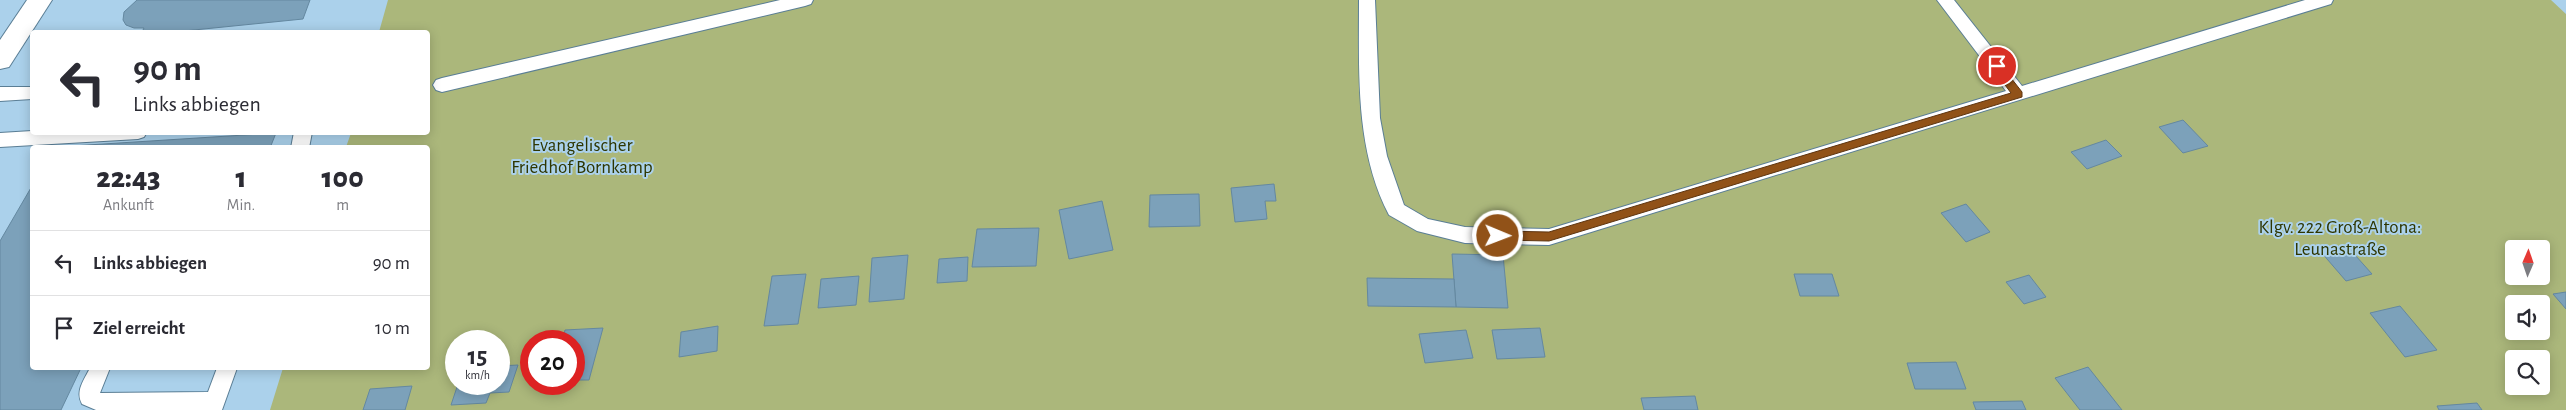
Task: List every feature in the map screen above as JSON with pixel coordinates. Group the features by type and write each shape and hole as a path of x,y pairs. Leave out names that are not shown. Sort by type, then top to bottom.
{"main road":[{"path":"0,60 40,0"}],"lane":[{"path":"442,85 805,0"},
{"path":"1366,0 1368,78 1378,156 1396,210 1424,226 1465,235 1549,237 2326,0"},
{"path":"1945,0 2018,94"},
{"path":"0,94 30,93"},
{"path":"0,140 86,135"},
{"path":"99,370 89,390 89,398 99,402 214,406 226,370"}],"green space":[{"path":"388,0 2551,0 2566,14 2566,410 270,410 282,370 430,370 430,145 347,145 350,135 430,135 430,30 380,30"}],"building":[{"path":"137,0 310,0 303,19 194,30 143,30 144,28 134,28 126,25 123,20 124,12"},
{"path":"2183,120 2208,146 2183,153 2159,127"},
{"path":"245,135 275,135 271,145 87,145"},
{"path":"2106,140 2122,156 2087,169 2071,152"},
{"path":"1274,184 1276,201 1265,201 1267,219 1235,222 1231,188"},
{"path":"30,189 30,370 80,370 61,410 0,410 0,241"},
{"path":"1199,194 1200,226 1149,227 1150,195"},
{"path":"1102,201 1113,250 1069,259 1059,210"},
{"path":"1966,204 1990,232 1966,242 1941,213"},
{"path":"1039,228 1036,266 972,267 977,229"},
{"path":"2347,246 2372,274 2346,281 2321,252"},
{"path":"1452,254 1503,255 1508,308 1456,307"},
{"path":"908,255 904,299 869,302 872,258"},
{"path":"968,257 967,281 937,283 939,259"},
{"path":"806,274 798,324 764,326 772,276"},
{"path":"1794,274 1832,274 1839,296 1800,296"},
{"path":"2029,275 2046,297 2024,304 2006,282"},
{"path":"859,276 856,305 818,308 821,279"},
{"path":"1367,278 1454,279 1456,307 1368,306"},
{"path":"2566,292 2566,309 2553,294"},
{"path":"2400,306 2437,350 2405,357 2370,313"},
{"path":"718,326 717,351 679,357 681,332"},
{"path":"603,328 589,380 585,380 585,330 565,330"},
{"path":"1540,328 1545,357 1497,359 1492,330"},
{"path":"1466,330 1473,358 1425,363 1419,334"},
{"path":"1956,362 1966,389 1915,389 1907,363"},
{"path":"510,365 518,365 510,389"},
{"path":"2088,367 2122,410 2080,410 2055,378"},
{"path":"412,386 405,410 363,410 370,389"},
{"path":"454,395 489,395 486,403 451,405"},
{"path":"1695,396 1698,410 1644,410 1641,398"},
{"path":"2022,401 2026,410 1976,410 1973,402"},
{"path":"2477,403 2482,410 2439,410 2437,406"}],"route":[{"path":"1498,236 1549,237 2018,94 1997,66"}],"park label":[{"name":"Evangelischer Friedhof Bornkamp","path":"582,155"},
{"name":"Klgv. 222 Groß-Altona: Leunastraße","path":"2340,237"}]}
